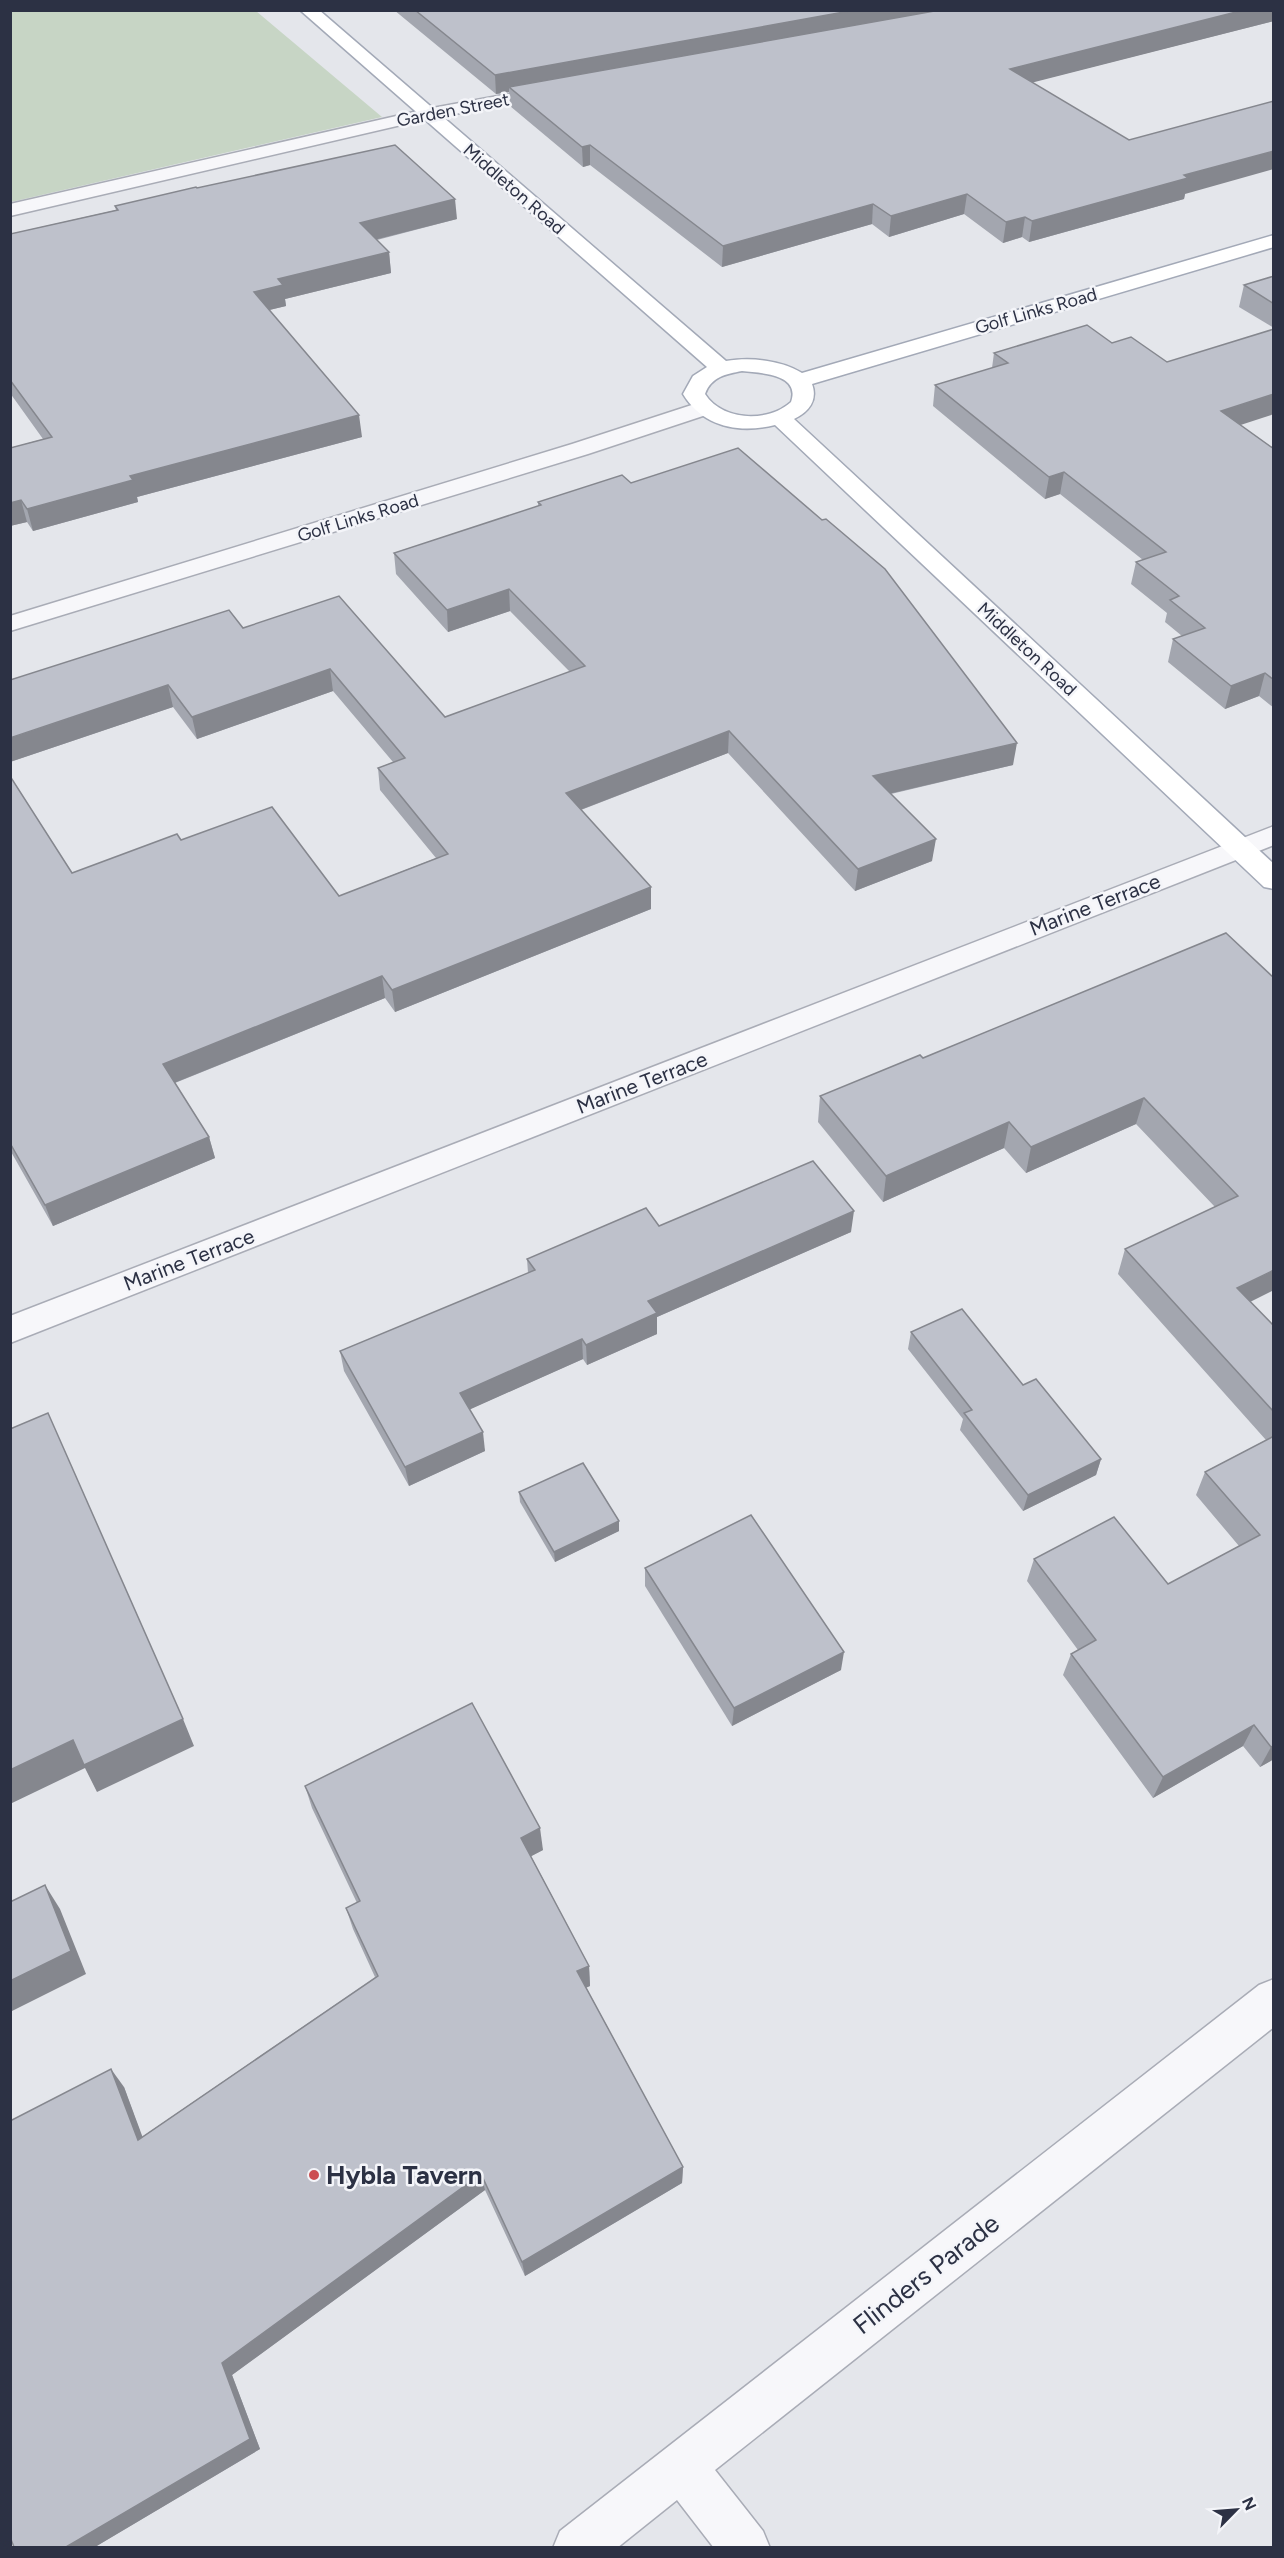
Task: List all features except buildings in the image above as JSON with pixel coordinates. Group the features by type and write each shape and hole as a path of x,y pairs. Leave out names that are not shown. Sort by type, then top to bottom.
{"main road":[{"name":"Middleton Road","path":"308,10 721,368"},
{"name":"Golf Links Road","path":"798,381 1274,241"},
{"path":"742,365 764,366 784,372 798,381 804,391 803,401 794,411 780,418 760,422 738,421 718,416 704,408 694,394 701,379 721,368 742,365"},
{"name":"Middleton Road","path":"780,418 1274,880"}],"street":[{"name":"Garden Street","path":"10,210 427,114 566,89"},
{"name":"Golf Links Road","path":"10,624 580,449 704,408"},
{"name":"Marine Terrace","path":"10,1330 1274,835"},
{"name":"Flinders Parade","path":"577,2547 1274,2000"},
{"path":"681,2467 746,2547"}],"green space":[{"path":"10,11 256,11 382,117 11,202"}],"place":[{"name":"Hybla Tavern","path":"314,2175"}]}
